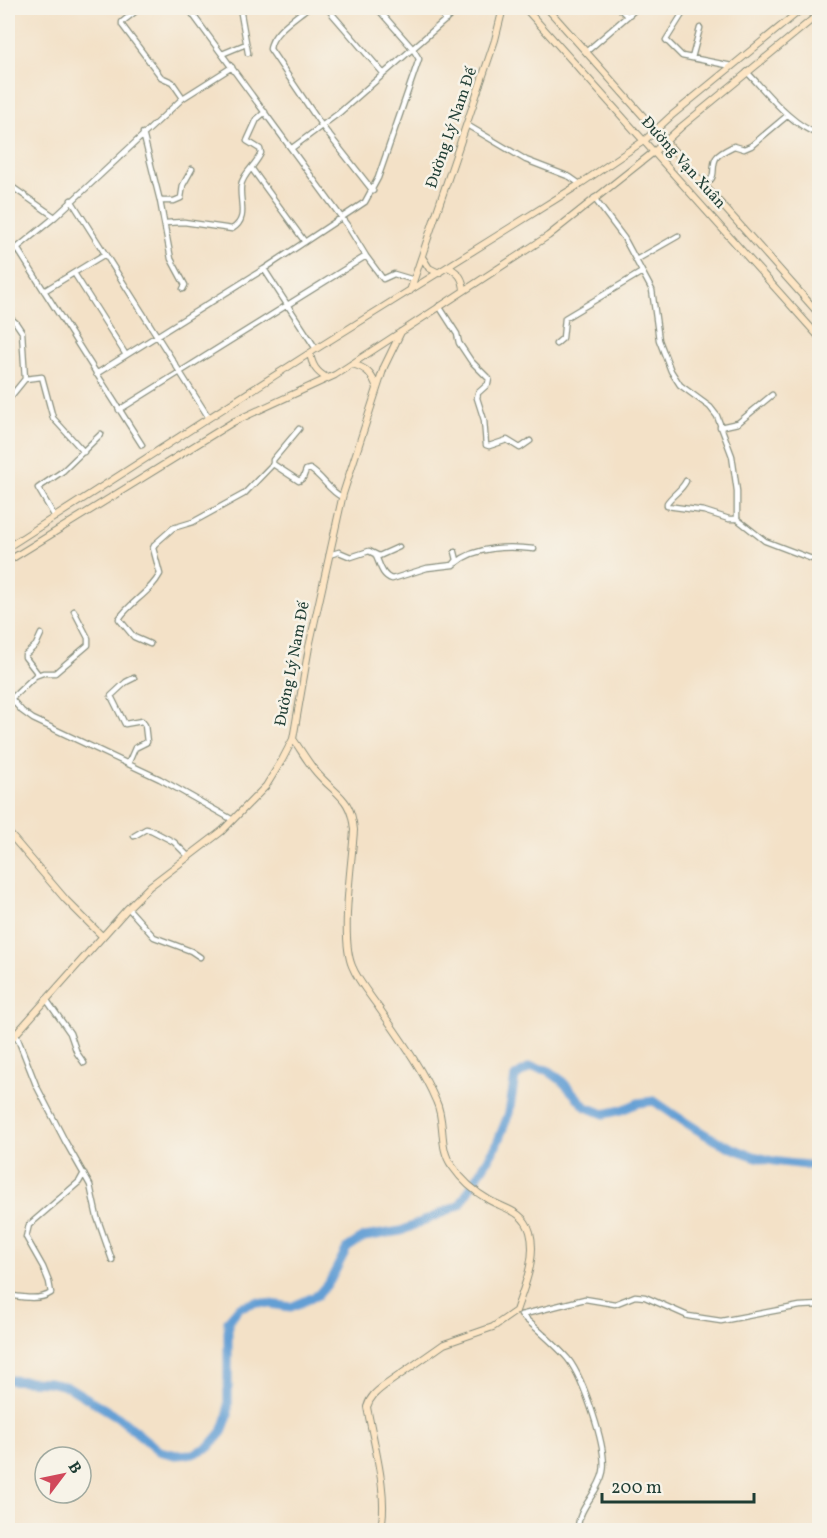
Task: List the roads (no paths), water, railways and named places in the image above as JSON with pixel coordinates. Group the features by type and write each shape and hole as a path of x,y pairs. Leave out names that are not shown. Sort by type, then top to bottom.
{"main road":[{"name":"Đường Lý Nam Đế","path":"410,291 501,22 503,8"},
{"name":"Đường Vạn Xuân","path":"525,8 655,151 819,338"},
{"name":"Đường Vạn Xuân","path":"547,8 819,315"},
{"path":"8,547 313,351 580,184 645,140 803,8"},
{"path":"8,561 233,422 352,364 548,236 655,151 819,13"},
{"path":"746,55 755,66"},
{"path":"421,256 429,268 439,273"},
{"path":"448,267 463,279 464,290"},
{"name":"Đường Lý Nam Đế","path":"401,331 384,367 342,496 302,679 293,739 318,774 347,802 353,813 354,830 347,933 351,965 435,1098 440,1110 447,1159 461,1178 486,1198 516,1212 530,1230 532,1256 518,1313"},
{"path":"313,351 314,367 327,378"},
{"path":"352,364 367,369 377,388"},
{"path":"149,456 157,468"},
{"path":"8,1043 102,936 150,886 233,820 270,780 293,739"},
{"path":"8,832 66,900 102,936"},
{"path":"380,1530 384,1521 384,1503 367,1407 371,1397 444,1344 493,1327 518,1313"}],"street":[{"path":"140,8 122,24 161,77 172,82 183,98"},
{"path":"188,8 292,148 383,279 394,274 414,280"},
{"path":"240,8 248,52"},
{"path":"307,8 276,35 270,49 322,126 373,191"},
{"path":"327,8 383,73"},
{"path":"96,374 366,202 373,191 419,59 414,49 377,8"},
{"path":"436,8 446,20"},
{"path":"292,148 322,126 414,49 459,8"},
{"path":"619,8 627,16"},
{"path":"586,52 637,8"},
{"path":"686,8 666,39 682,57 732,66"},
{"path":"692,58 700,28"},
{"path":"222,54 246,44"},
{"path":"8,260 17,248 55,217 183,98 232,67"},
{"path":"747,72 788,115 819,135"},
{"path":"165,223 184,222 232,230 237,226 242,217 241,185 244,177 258,160 261,151 247,141 257,119 265,112"},
{"path":"704,184 710,182 714,177 715,161 719,155 734,146 744,149 751,146 788,115"},
{"path":"467,125 526,160 570,177 580,184"},
{"path":"143,133 165,223 171,259 185,285 183,289"},
{"path":"160,201 174,201 181,198 183,185 192,169"},
{"path":"252,170 305,242"},
{"path":"8,184 55,217"},
{"path":"594,198 624,237 654,296 659,340 672,371 680,385 710,407 720,427 732,456 737,491 737,519"},
{"path":"71,200 208,418"},
{"path":"636,260 678,236"},
{"path":"17,248 141,445"},
{"path":"44,291 105,254"},
{"path":"119,410 366,256"},
{"path":"264,269 313,351"},
{"path":"556,344 563,339 566,318 642,272"},
{"path":"74,273 126,355"},
{"path":"439,306 471,361 489,379 488,384 477,395 484,420 485,443 489,446 508,440 520,448 530,441"},
{"path":"8,316 22,332 25,378 8,400"},
{"path":"25,378 42,378 53,418 84,452"},
{"path":"720,427 738,423 772,395"},
{"path":"150,644 134,637 119,619 134,602 147,592 160,574 153,548 155,544 173,528 194,522 244,494 273,464 273,460 299,429"},
{"path":"55,517 38,489 63,471 101,434"},
{"path":"273,464 299,481 306,470 310,469 334,493 342,496"},
{"path":"686,481 681,489 670,498 668,506 737,519 765,541 819,562"},
{"path":"376,556 399,547"},
{"path":"329,555 339,552 351,557 369,551 376,556 382,571 393,579 427,568 447,566 473,553 511,547 534,549"},
{"path":"455,552 456,563"},
{"path":"74,611 89,644 55,673 38,674 9,697 22,711 33,718 184,791 233,820"},
{"path":"38,674 25,655 36,645 41,634"},
{"path":"128,764 133,750 147,742 145,725 142,721 125,724 111,696 134,678"},
{"path":"134,836 146,829 151,830 174,842 188,856"},
{"path":"128,908 154,937 191,951 200,957"},
{"path":"46,999 70,1033 77,1053 84,1063"},
{"path":"16,1034 36,1085 90,1185 97,1217 112,1260"},
{"path":"8,1295 29,1298 46,1296 51,1293 43,1267 28,1242 26,1232 29,1225 79,1182 84,1173"},
{"path":"518,1313 585,1299 615,1304 635,1296 645,1297 688,1316 721,1321 800,1306 819,1305"},
{"path":"518,1313 551,1342 571,1364 588,1401 599,1434 603,1473 580,1515 579,1530"},
{"path":"781,1530 819,1524"}],"waterway":[{"path":"8,1380 49,1382 67,1386 118,1417 159,1451 176,1455 193,1454 209,1447 222,1432 228,1415 228,1321 240,1307 256,1302 291,1307 318,1295 330,1281 347,1248 364,1237 401,1231 460,1205 496,1146 509,1113 515,1077 530,1067 547,1070 561,1080 586,1107 604,1114 638,1103 654,1101 723,1144 753,1156 820,1166"}]}
